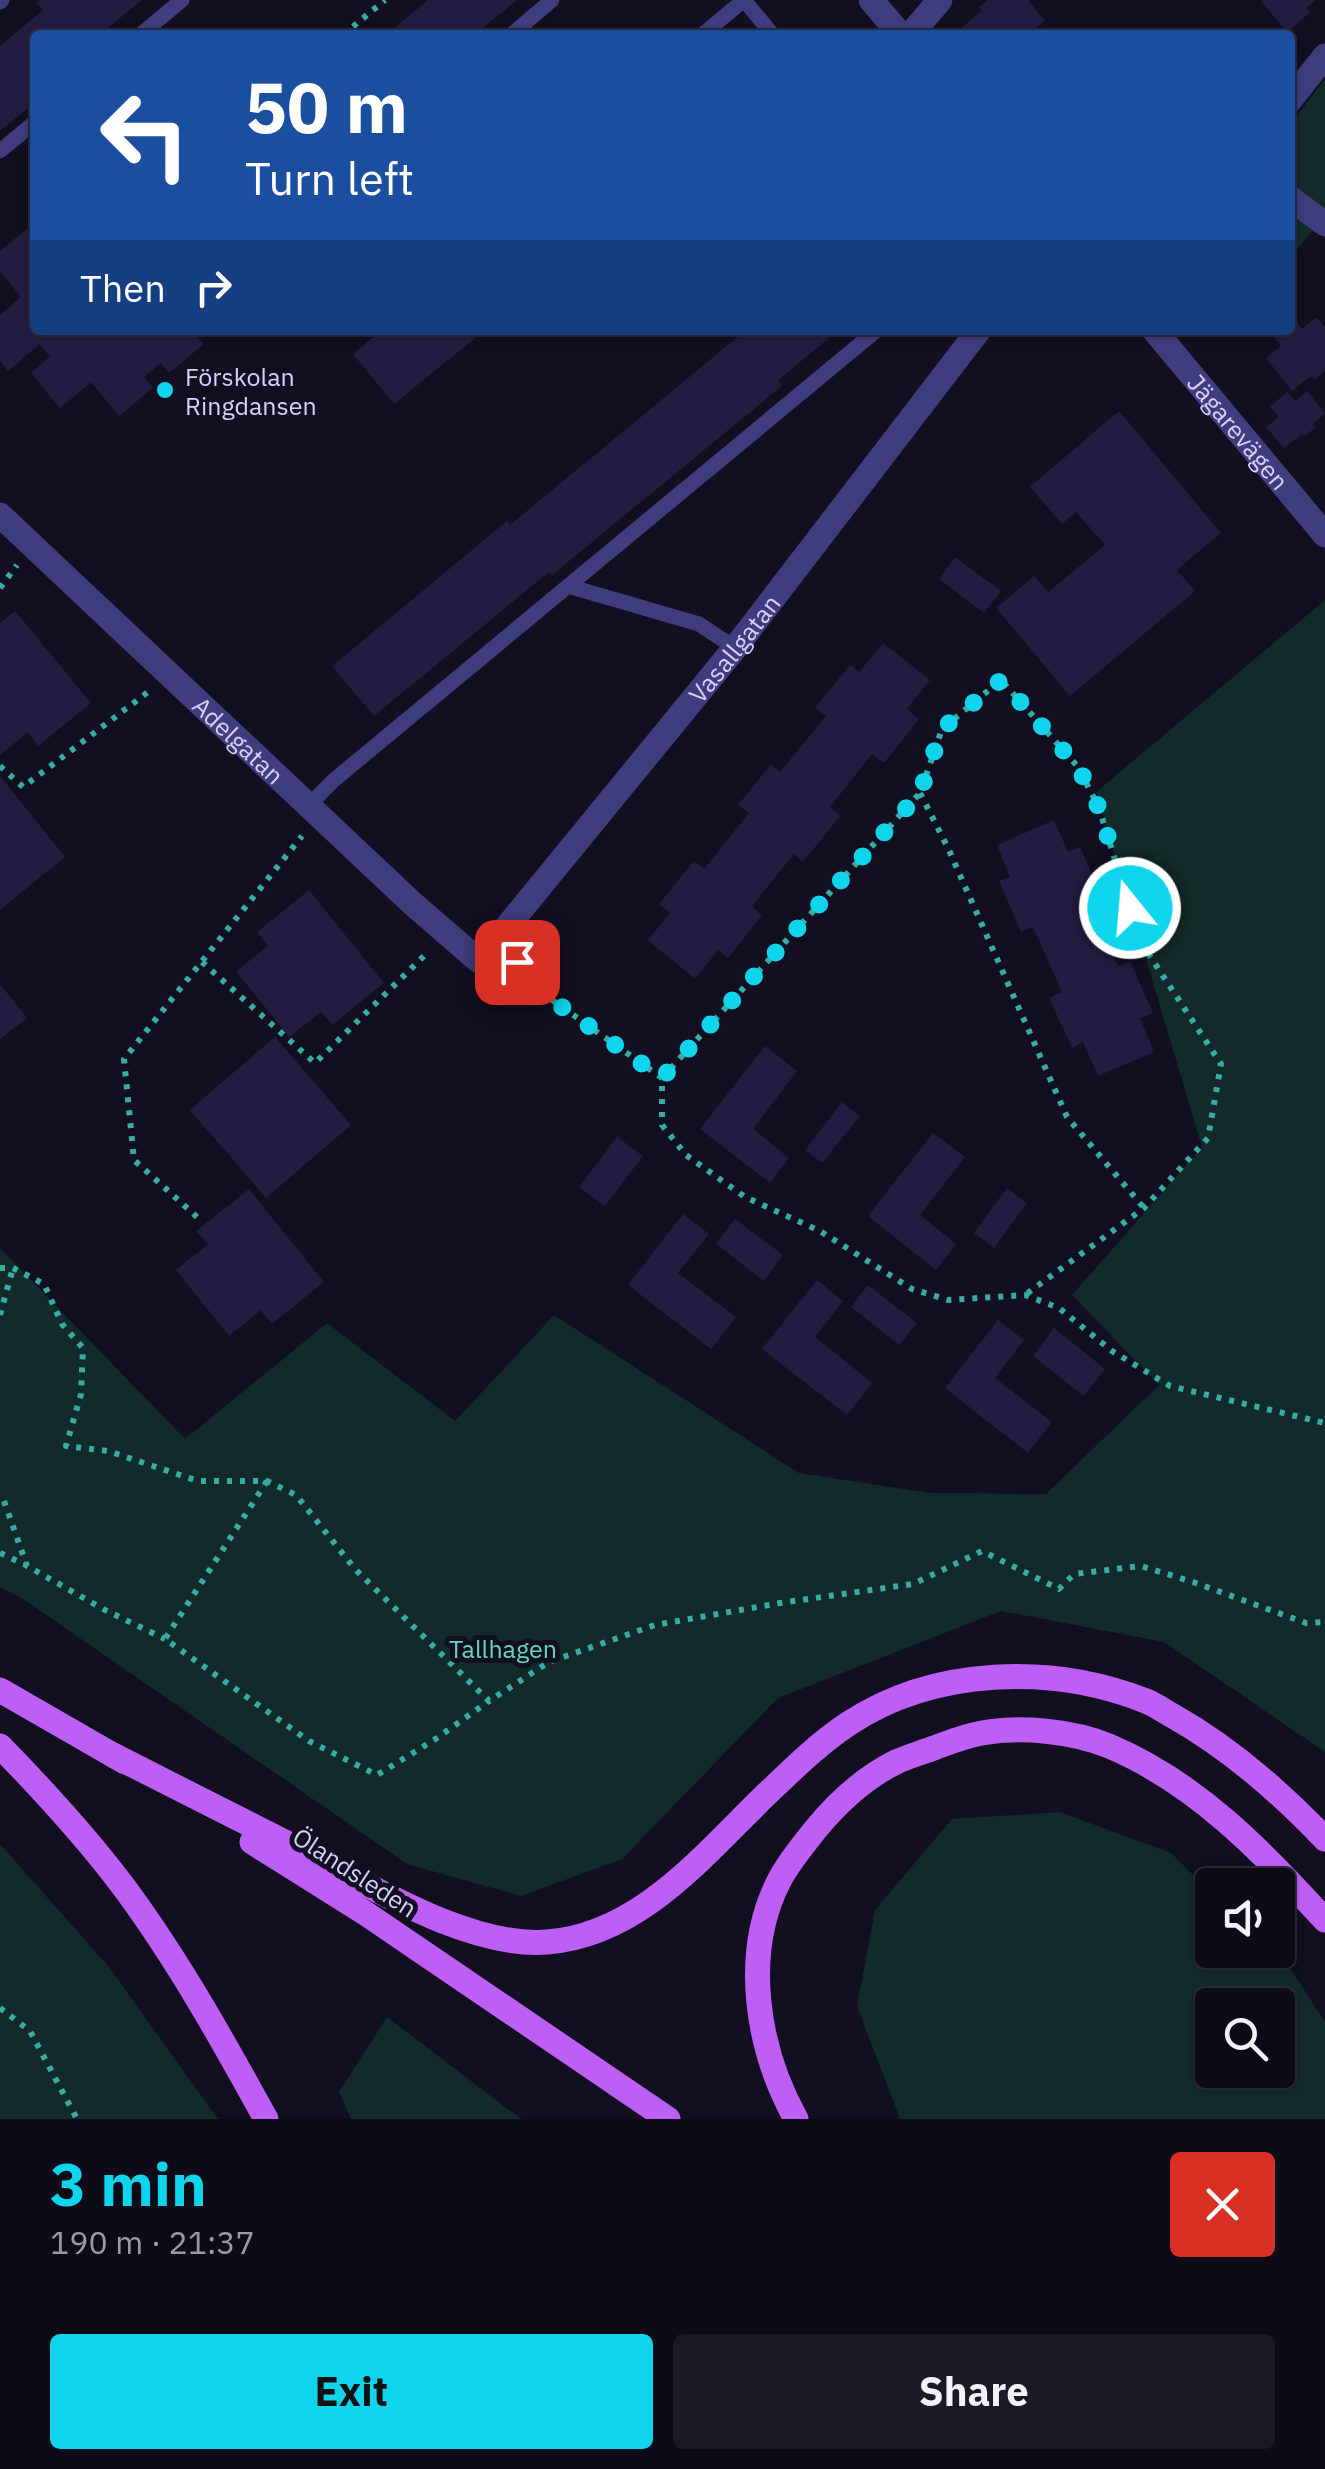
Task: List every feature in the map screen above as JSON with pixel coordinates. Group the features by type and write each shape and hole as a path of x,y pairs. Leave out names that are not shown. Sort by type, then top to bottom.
{"main road":[{"path":"113,1755 408,1905 464,1929 518,1942 588,1936 616,1923 649,1903 684,1873 774,1786 849,1723 892,1700 990,1677 1040,1676 1148,1702 1194,1728 1244,1764 1325,1840"},
{"name":"Ölandsleden","path":"0,1690 113,1755 365,1913 668,2119"},
{"path":"796,2119 770,2057 760,2009 758,1967 764,1920 780,1880 828,1814 862,1783 896,1762 983,1733 1029,1731 1072,1736 1107,1746 1193,1793 1232,1824 1325,1920"},
{"path":"0,1746 69,1820 126,1890 181,1970 266,2119"}],"street":[{"path":"870,0 897,30"},
{"path":"914,30 940,0"},
{"path":"1295,94 1325,56"},
{"path":"1295,202 1325,224"},
{"name":"Vasallgatan","path":"479,960 735,648 970,335"},
{"name":"Jägarevägen","path":"1158,335 1325,535"},
{"name":"Adelgatan","path":"0,516 413,904 479,960"}],"lane":[{"path":"146,30 182,0"},
{"path":"516,30 552,0"},
{"path":"708,30 744,0 769,30"},
{"path":"0,151 30,126"},
{"path":"309,805 334,780 871,335"},
{"path":"568,586 699,624 735,648"}],"path":[{"path":"349,30 385,0"},
{"path":"0,588 21,560"},
{"path":"1025,1295 1144,1208 1208,1138 1221,1064 1140,941 1099,808 1078,767 1001,680 942,729 920,793 662,1078 662,1125 686,1155 745,1197 820,1231 912,1289 948,1300 1025,1295 1060,1308 1112,1351 1170,1386 1325,1422"},
{"path":"0,766 23,787 154,688"},
{"path":"920,793 1067,1117 1144,1208"},
{"path":"197,1217 134,1160 124,1059 306,832"},
{"path":"202,962 316,1063 435,946"},
{"path":"517,962 538,990 662,1078"},
{"path":"0,1268 13,1268 44,1284 62,1324 83,1348 81,1394 66,1446 108,1451 198,1481 267,1481 296,1495 355,1569 489,1701"},
{"path":"0,1316 13,1268"},
{"path":"164,1639 267,1481"},
{"path":"4,1501 27,1566"},
{"path":"0,1553 164,1639 309,1741 376,1775 549,1662 655,1626 913,1584 982,1550 1059,1588 1074,1574 1141,1566 1306,1622 1325,1622"},
{"path":"0,2008 30,2031 77,2119"}],"green space":[{"path":"1325,79 1325,215 1295,252 1295,118"},
{"name":"Tallhagen","path":"1325,600 1325,1752 1164,1642 1001,1611 778,1698 622,1859 521,1896 407,1864 23,1599 0,1587 0,1248 185,1439 327,1323 455,1421 554,1315 799,1473 930,1493 1046,1494 1159,1385 1072,1295 1202,1147 1096,792"},
{"path":"1060,1812 1171,1853 1195,1877 1195,1968 1290,1968 1325,2022 1325,2119 900,2119 857,2006 875,1910 952,1819"},
{"path":"0,1844 109,1967 218,2119 0,2119"},
{"path":"387,2017 521,2119 351,2119 339,2092"}],"building":[{"path":"142,0 105,30 30,30 30,106 0,131 0,46 43,10 36,2"},
{"path":"428,0 517,0 480,30 392,30"},
{"path":"988,0 1028,0 1045,21 1034,30 963,30 982,11 979,7"},
{"path":"1260,0 1316,0 1306,8 1310,12 1285,30"},
{"path":"30,226 30,335 196,335 204,344 169,373 161,363 144,377 153,388 119,416 91,382 60,408 31,373 50,357 40,344 8,371 0,361 0,315 21,297 0,271 0,251"},
{"path":"1317,317 1325,327 1325,371 1292,391 1266,358 1281,346 1273,336 1295,335 1295,319 1302,329"},
{"path":"376,335 479,335 394,404 353,354"},
{"path":"740,335 833,335 778,380 782,386 374,716 332,666 507,521 510,525"},
{"path":"1307,391 1325,413 1313,424 1316,427 1284,448 1266,427 1279,417 1270,407 1287,392 1295,401"},
{"path":"1119,411 1221,533 1177,570 1195,591 1070,696 996,608 1034,576 1048,592 1105,545 1076,512 1062,524 1030,487"},
{"path":"955,557 1001,591 984,613 939,579"},
{"path":"15,611 91,703 38,746 28,732 0,755 0,623"},
{"path":"883,643 930,680 907,709 919,719 884,763 872,754 830,807 840,816 803,862 794,854 752,906 762,915 728,958 718,950 695,979 648,940 670,913 659,904 694,861 704,869 749,813 738,805 771,764 780,772 826,716 815,708 850,665 859,672"},
{"path":"0,776 65,857 0,910"},
{"path":"1054,820 1068,852 1080,847 1102,898 1090,904 1118,966 1130,961 1153,1013 1140,1018 1154,1052 1098,1076 1083,1042 1072,1048 1049,998 1062,992 1033,927 1021,932 999,881 1010,877 997,845"},
{"path":"309,890 384,983 332,1025 321,1012 289,1037 236,971 268,946 257,932"},
{"path":"0,984 27,1018 0,1039"},
{"path":"275,1037 351,1125 266,1198 190,1110"},
{"path":"765,1046 797,1071 753,1129 789,1158 770,1183 700,1129"},
{"path":"842,1102 860,1116 822,1163 805,1150"},
{"path":"933,1133 965,1157 920,1215 956,1244 936,1270 868,1216"},
{"path":"617,1137 643,1156 605,1206 579,1187"},
{"path":"1007,1188 1027,1203 994,1248 974,1233"},
{"path":"249,1189 324,1282 272,1324 261,1310 229,1336 176,1270 208,1244 196,1231"},
{"path":"683,1214 709,1234 678,1273 736,1317 711,1349 628,1285"},
{"path":"735,1219 783,1255 764,1281 716,1244"},
{"path":"817,1280 843,1301 815,1337 872,1383 847,1415 762,1349"},
{"path":"868,1285 917,1323 899,1345 851,1307"},
{"path":"998,1320 1024,1340 995,1378 1052,1422 1028,1453 945,1388"},
{"path":"1054,1328 1105,1369 1084,1396 1033,1356"}],"place":[{"name":"Förskolan Ringdansen","path":"165,390"}],"route":[{"path":"517,962 538,990 662,1078 920,793 942,729 1001,680 1078,767 1099,808 1130,908"}]}
